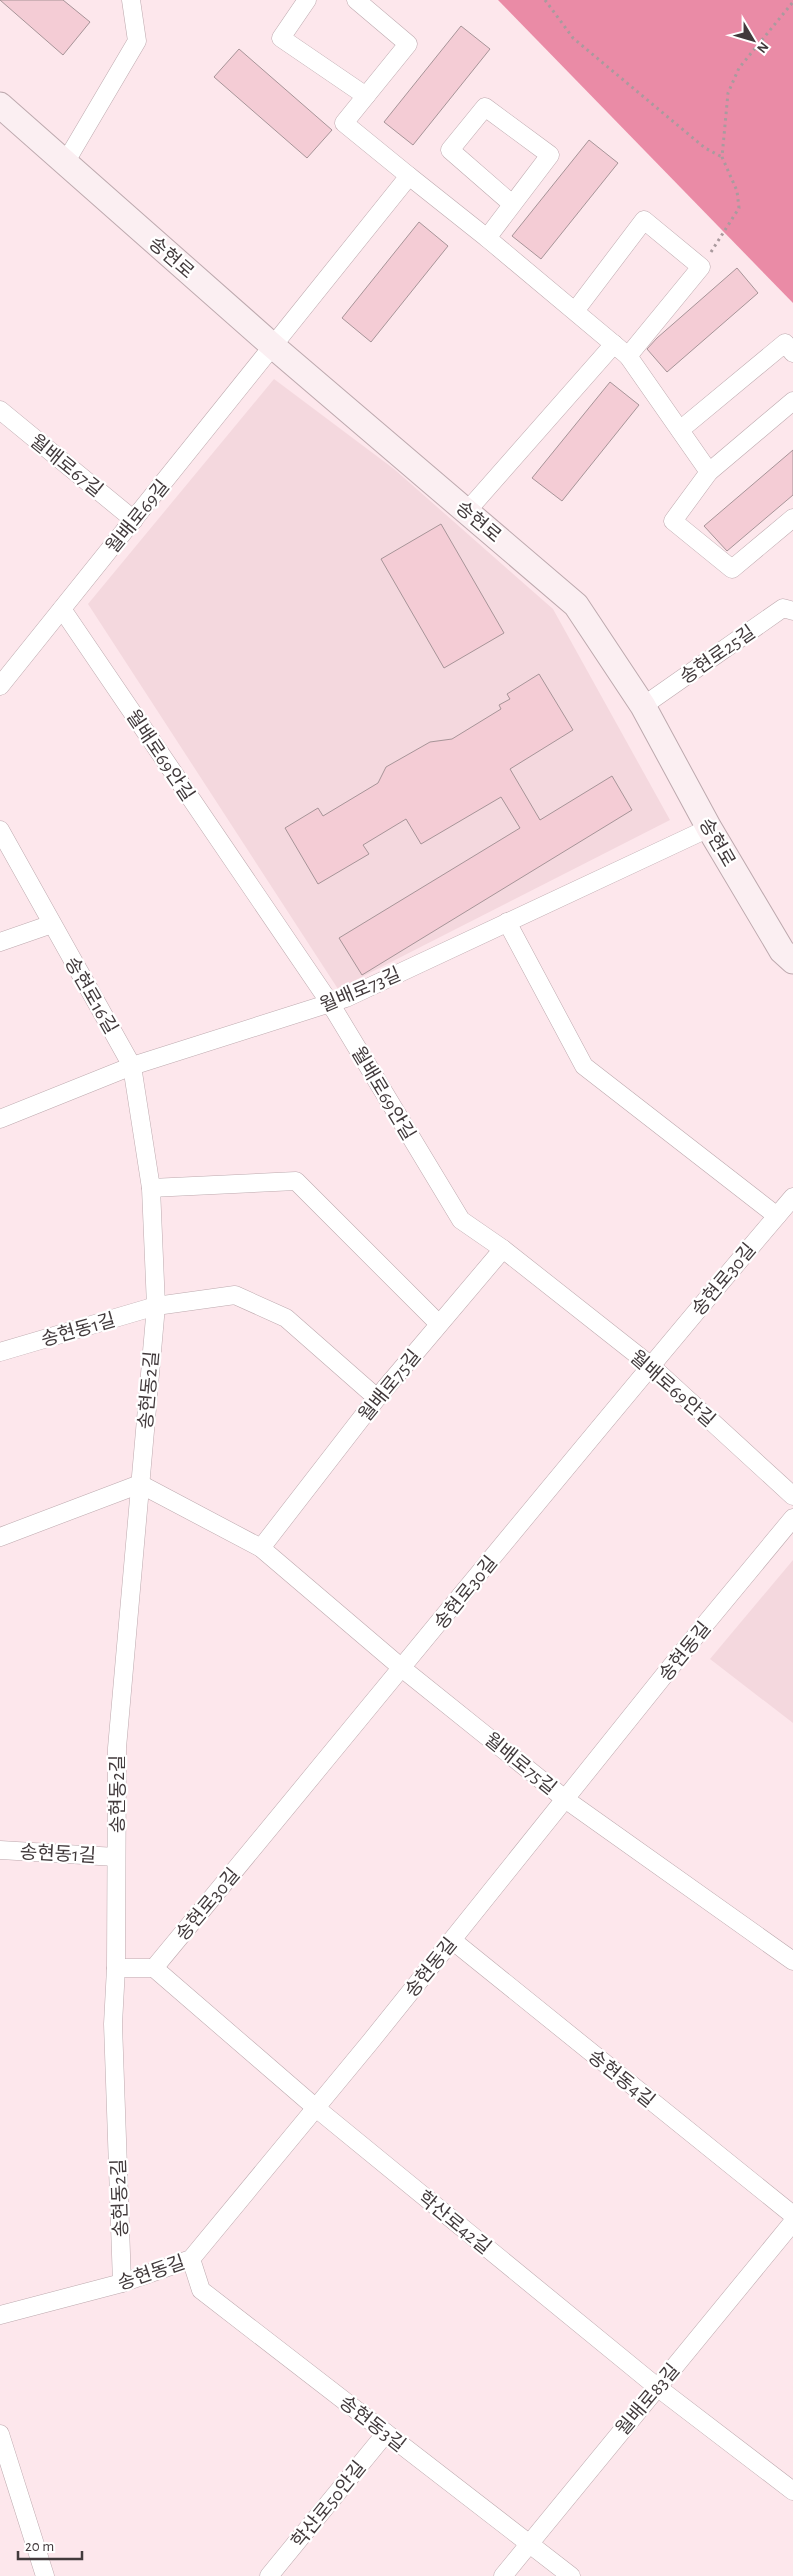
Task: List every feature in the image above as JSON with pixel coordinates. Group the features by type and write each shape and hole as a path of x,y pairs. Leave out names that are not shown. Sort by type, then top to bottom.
{"main road":[{"name":"송현로","path":"0,105 274,347 576,605 643,706 709,828 782,951 793,962"}],"street":[{"path":"65,163 137,41 131,0"},
{"path":"307,0 281,38 366,96"},
{"path":"356,0 408,44 344,123 487,238 628,356 709,472"},
{"path":"487,238 550,155 485,107 450,150 512,204"},
{"name":"월배로69길","path":"0,686 274,347 409,176"},
{"path":"574,311 644,220 701,268 628,356"},
{"path":"680,430 785,343 793,352"},
{"path":"467,510 614,344"},
{"path":"793,401 709,472 673,521 732,569 793,518"},
{"name":"월배로67길","path":"0,410 134,520"},
{"name":"송현로25길","path":"643,706 790,607"},
{"name":"월배로69안길","path":"62,609 330,1003 461,1220 503,1249 650,1365 793,1496"},
{"name":"월배로73길","path":"0,1119 132,1066 346,998 709,828"},
{"name":"송현로16길","path":"0,830 132,1066"},
{"path":"507,922 584,1066 777,1216"},
{"path":"0,942 52,924"},
{"name":"송현동2길","path":"122,2283 113,2024 116,1968 117,1748 156,1306 151,1188 132,1066"},
{"path":"151,1188 296,1181 440,1324"},
{"name":"송현로30길","path":"154,1968 403,1669 650,1365 793,1197"},
{"name":"월배로75길","path":"261,1548 377,1398 503,1249"},
{"path":"156,1306 235,1295 286,1318 377,1398"},
{"name":"송현동1길","path":"0,1352 156,1306"},
{"path":"0,1537 140,1484"},
{"name":"월배로75길","path":"140,1484 261,1548 403,1669 565,1799 793,1962"},
{"name":"송현동길","path":"0,2315 122,2283 191,2259 316,2108 793,1518"},
{"name":"송현동1길","path":"0,1850 116,1857"},
{"name":"송현동4길","path":"452,1940 793,2215"},
{"path":"116,1968 154,1968"},
{"name":"학산로42길","path":"154,1968 316,2108 657,2386 793,2491"},
{"name":"월배로83길","path":"503,2576 528,2542 793,2222"},
{"name":"송현동3길","path":"191,2259 200,2290 571,2576"},
{"name":"학산로50안길","path":"269,2576 386,2433"},
{"path":"0,2434 45,2576"}],"path":[{"path":"545,0 574,38 704,148 722,157"},
{"path":"701,268 739,208 737,191 722,157 728,93 732,80 739,68 793,2"}],"shaded area":[{"path":"498,0 793,0 793,303"},
{"path":"274,379 394,469 553,609 670,820 338,989 88,604"},
{"path":"793,1560 793,1723 710,1659"}],"building":[{"path":"0,0 63,0 90,22 63,55"},
{"path":"461,26 490,49 413,145 384,122"},
{"path":"239,49 332,130 307,158 214,77"},
{"path":"589,140 618,163 541,259 512,236"},
{"path":"419,222 448,246 371,342 342,318"},
{"path":"737,268 758,293 667,372 647,349"},
{"path":"610,382 639,405 562,501 532,478"},
{"path":"793,450 793,495 727,551 704,526"},
{"path":"441,524 504,633 444,668 381,559"},
{"path":"539,674 573,730 510,769 540,820 612,776 632,810 362,975 339,938 520,828 501,797 421,844 406,819 363,845 369,854 318,884 285,828 318,808 323,816 378,783 386,767 430,742 452,739 501,709 499,705 510,699 507,694"}]}
